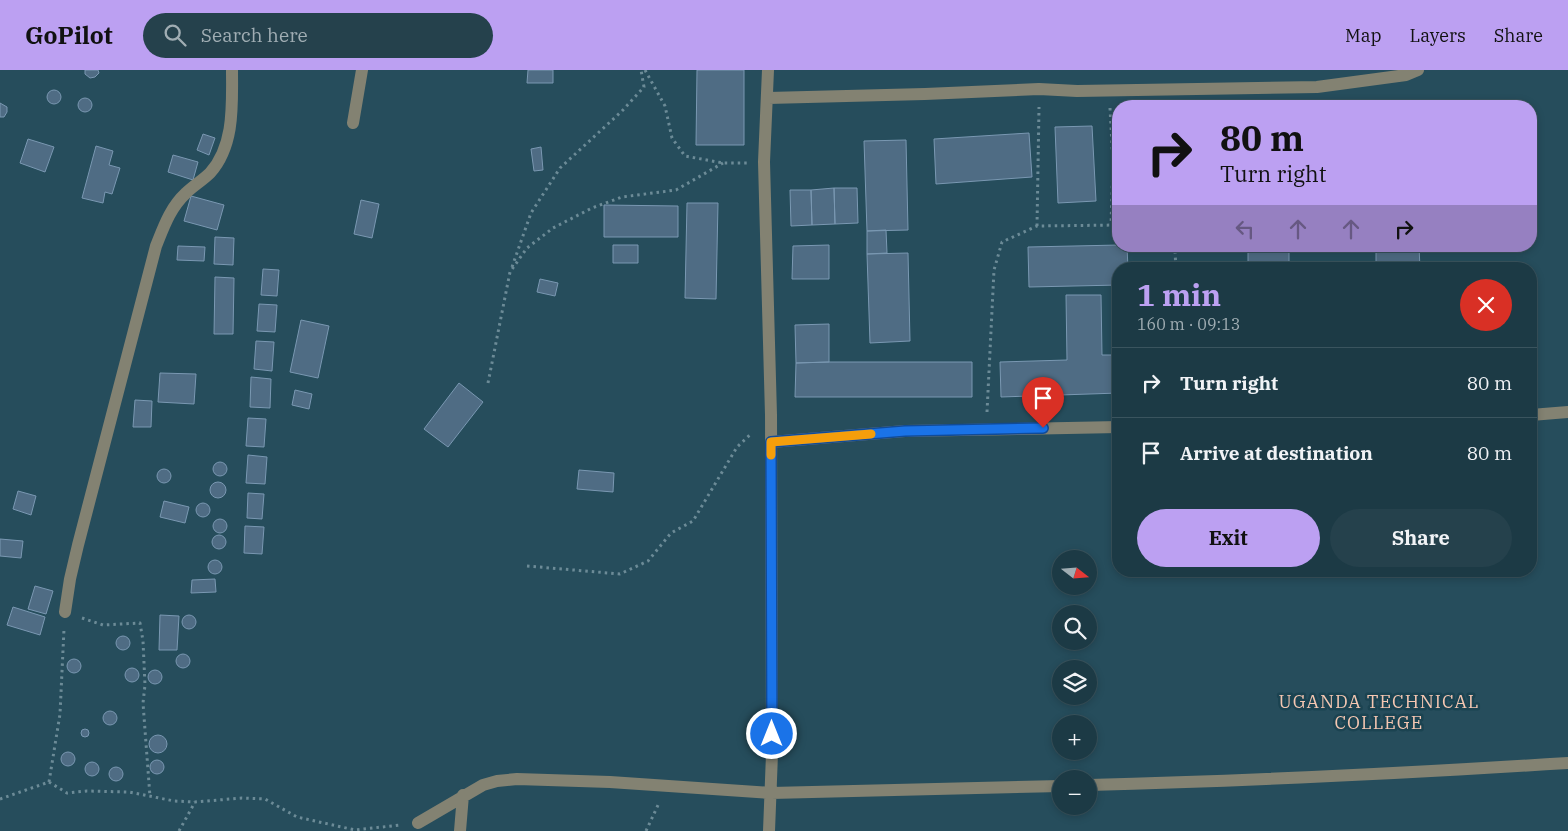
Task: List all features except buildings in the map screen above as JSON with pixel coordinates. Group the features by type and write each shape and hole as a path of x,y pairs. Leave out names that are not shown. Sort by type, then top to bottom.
{"street":[{"path":"65,612 78,545 156,246 167,217 174,207 186,192 210,173 220,157 232,118 232,70"},
{"path":"353,122 362,70"},
{"path":"768,70 764,162 771,415 772,744 769,831"},
{"path":"768,98 1039,89 1109,90 1317,87 1396,76 1418,70"},
{"path":"1537,415 1568,412"},
{"path":"771,442 905,431 1112,427"},
{"path":"1097,785 1242,781 1568,763"},
{"path":"418,823 483,785 497,781 517,779 610,782 771,793 1052,786"},
{"path":"460,831 463,795"}],"path":[{"path":"488,383 510,272 531,213 560,168 622,112 644,87 641,70"},
{"path":"645,70 665,106 672,138 685,156 723,163 764,162"},
{"path":"1037,226 1039,89"},
{"path":"986,430 994,270 1002,242 1037,226 1111,224 1112,164 1109,90"},
{"path":"510,272 527,248 553,228 592,208 622,197 676,190 723,163"},
{"path":"527,566 620,574 648,561 671,533 693,521 737,447 771,415"},
{"path":"49,782 60,714 65,612 103,625 140,623 144,641 145,685 143,703 150,797"},
{"path":"49,782 67,793 87,791 129,792 174,801 194,802 242,798 265,799 297,816 355,830 418,823"},
{"path":"0,799 49,782"},
{"path":"646,831 666,786"},
{"path":"179,831 194,802"}],"slow traffic":[{"path":"771,455 771,442 871,434"}],"district":[{"name":"UGANDA TECHNICAL COLLEGE","path":"1379,711"}],"route":[{"path":"772,734 771,442 905,431 1043,428"}]}
